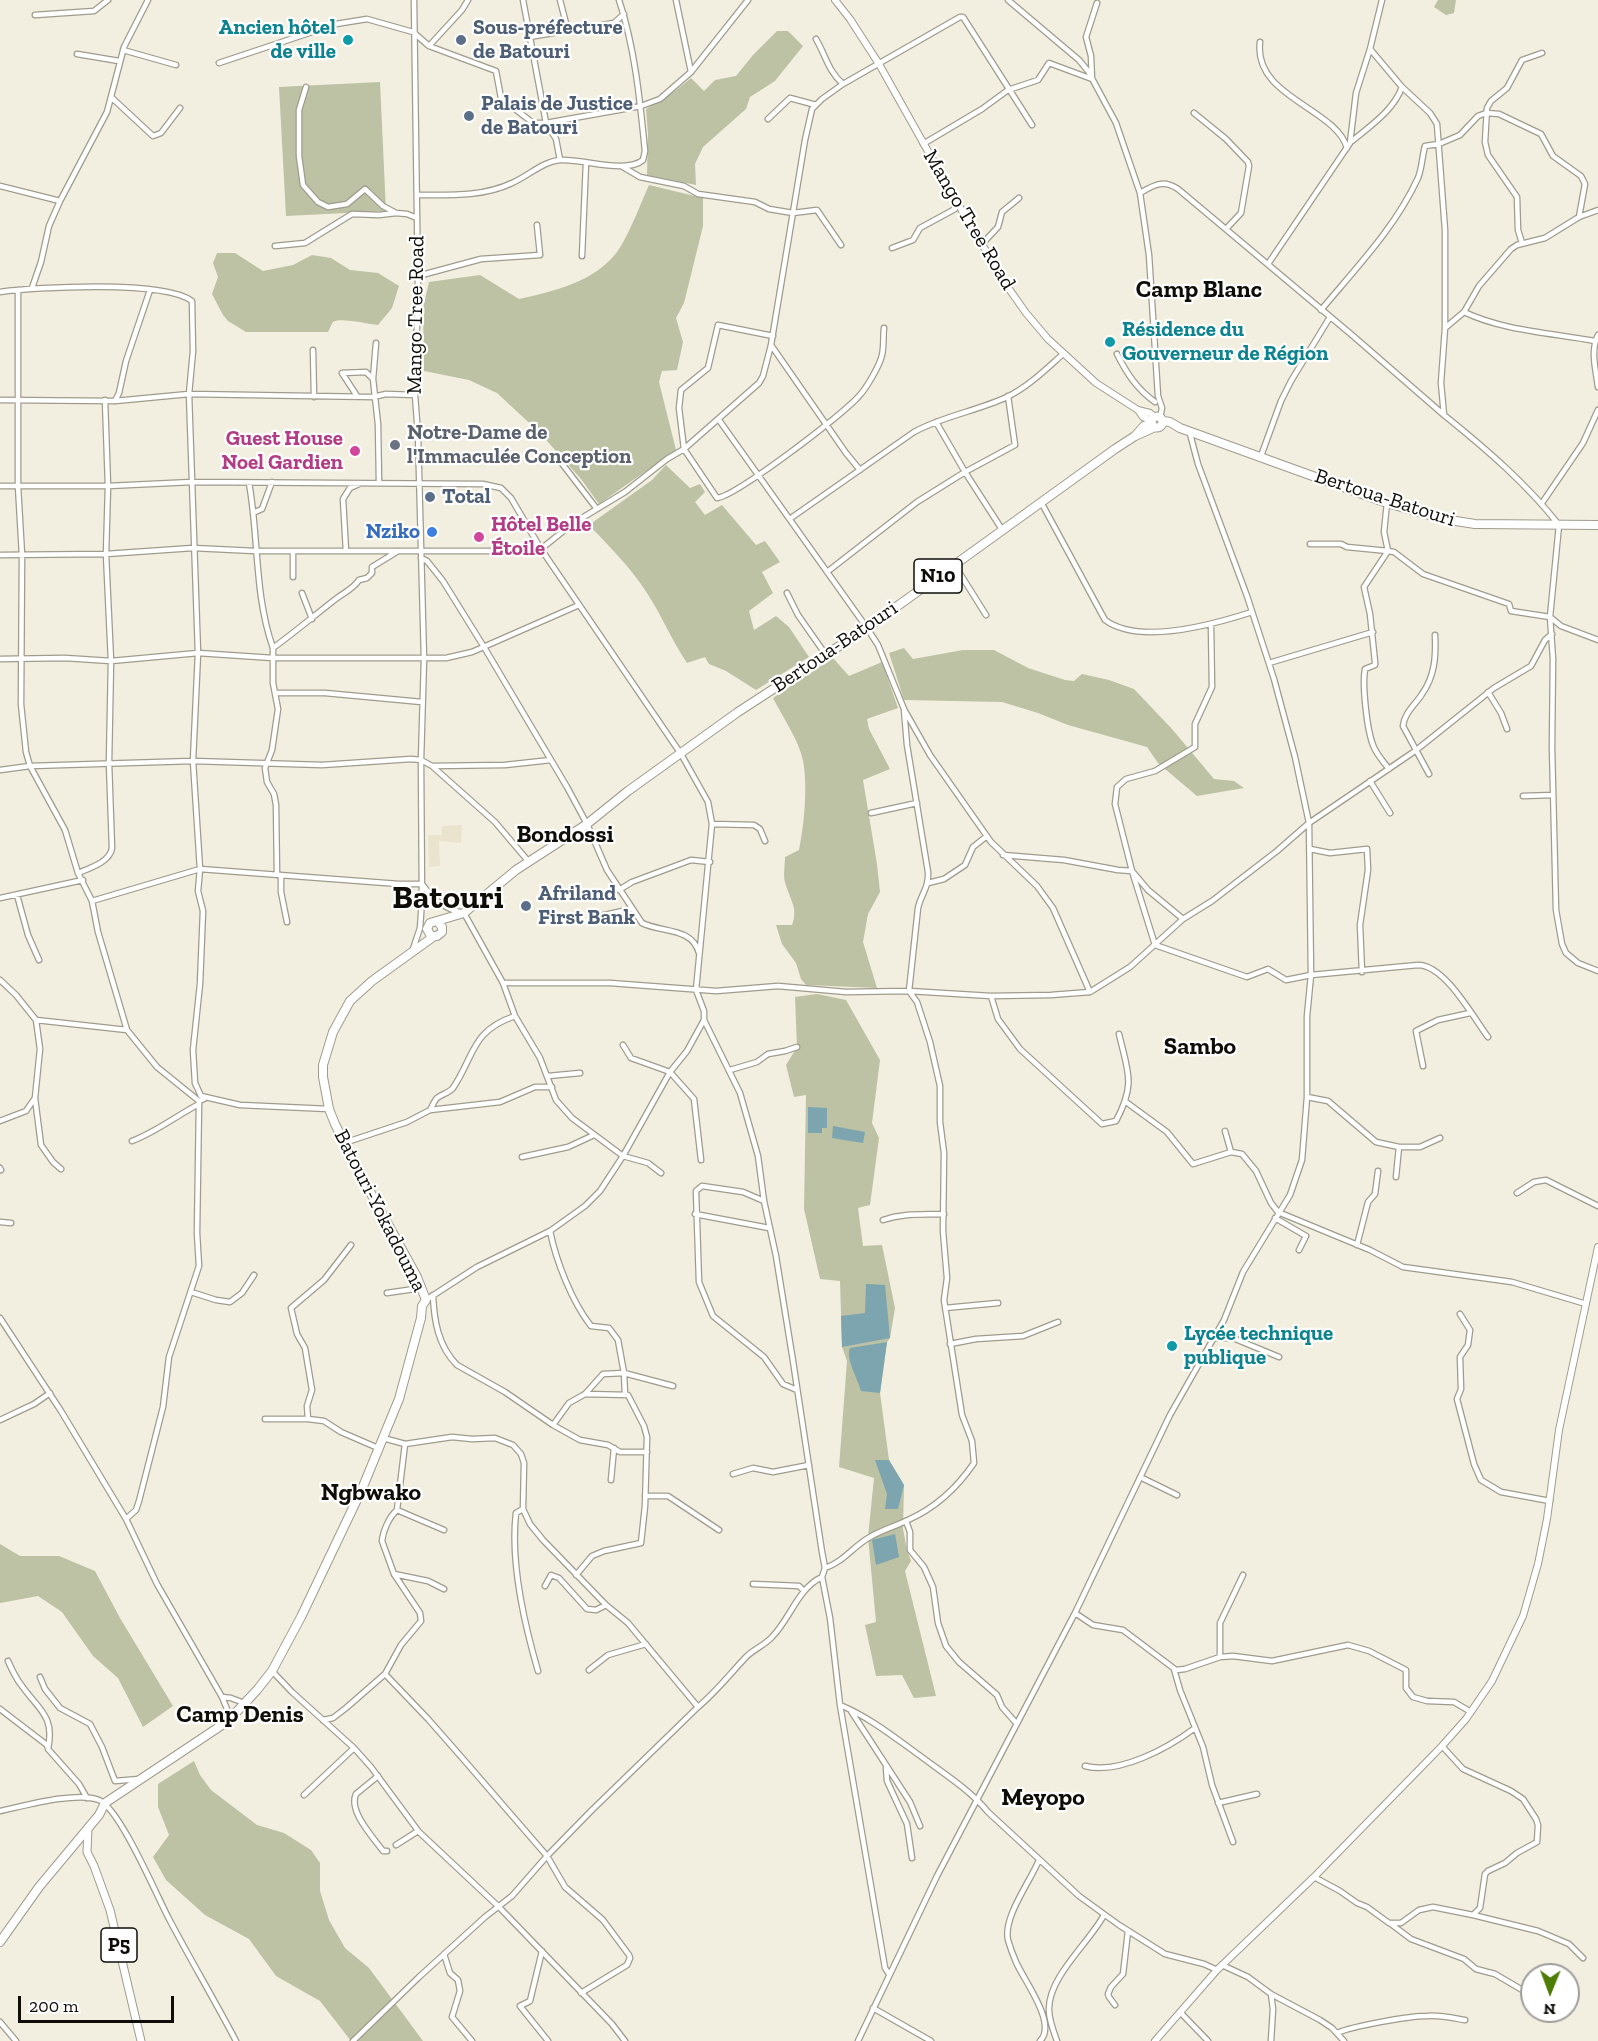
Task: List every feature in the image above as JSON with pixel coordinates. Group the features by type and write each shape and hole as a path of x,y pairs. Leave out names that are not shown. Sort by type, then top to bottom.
{"highway":[{"name":"Bertoua-Batouri","path":"681,754 738,712 867,628 1135,436 1144,426 1157,421 1173,423 1387,503 1467,523 1598,525"},
{"name":"N10","path":"440,925 443,918 460,914 681,754"},
{"path":"430,923 440,925 439,935 429,934 427,929 430,923"},
{"name":"Batouri-Yokadouma","path":"415,949 420,937 427,929"},
{"name":"Batouri-Yokadouma","path":"0,1942 39,1887 99,1815 105,1803 228,1721 272,1671 325,1569 362,1489 399,1399 422,1306 429,1298 421,1288 344,1143 324,1091 323,1065 342,1012 358,991 433,936"}],"main road":[{"name":"P5","path":"88,1828 87,1852 110,1910 141,2041"},
{"path":"71,1846 87,1852"}],"street":[{"path":"35,15 94,11 108,0"},
{"path":"32,288 41,261 46,234 60,201 98,131 111,97 123,50 148,0"},
{"name":"Mango Tree Road","path":"414,0 418,276 415,395 423,659 422,884 420,928 415,949"},
{"path":"429,46 462,10 468,0"},
{"path":"523,0 546,123 556,139 561,160"},
{"path":"560,0 568,31"},
{"path":"417,195 487,191 512,183 561,160 633,166 643,160 645,151 641,106 620,0"},
{"path":"676,0 690,72"},
{"path":"219,63 352,20 367,19 413,32 429,46 496,71 501,98 533,123 546,123 641,106 660,99 690,72 748,0"},
{"name":"Mango Tree Road","path":"835,0 879,64 952,194 1026,313 1063,354 1096,383 1138,410 1150,413 1157,421"},
{"path":"1008,0 1071,51 1088,71 1116,123 1140,193 1149,255 1158,396 1162,408 1157,421"},
{"path":"1348,145 1356,93 1382,0"},
{"path":"1092,79 1091,56 1086,37 1097,3"},
{"path":"529,37 614,23 624,14"},
{"path":"0,555 106,554 193,548 255,551 528,551 541,549 572,524 625,492 667,459 684,449 759,383 763,376 773,336 810,115 816,105 843,84 960,17 974,34 1032,125"},
{"path":"816,39 826,57 826,65 843,84"},
{"path":"1260,42 1261,61 1270,77 1295,99 1340,132 1348,145"},
{"path":"1370,49 1437,124 1445,230 1442,383 1444,415"},
{"path":"123,50 176,65"},
{"path":"1522,243 1518,230 1517,197 1494,165 1485,147 1486,113 1491,101 1507,88 1522,60 1542,53"},
{"path":"76,54 119,61"},
{"path":"923,144 982,109 1008,90 1038,80 1049,63 1092,79"},
{"path":"306,87 298,110 298,122 299,156 303,185 306,190 318,202 328,207 347,204 365,189 383,206 396,213"},
{"path":"1268,264 1348,145 1389,108 1402,87"},
{"path":"111,97 151,136 160,133 180,108"},
{"path":"768,119 790,98 816,105"},
{"path":"1194,113 1226,140 1250,166 1241,213 1226,229"},
{"path":"1321,310 1396,217 1418,177 1425,146 1439,144 1460,135 1478,116 1486,113 1499,114 1541,134 1553,156 1581,176 1585,184 1579,217"},
{"path":"582,256 586,163"},
{"path":"620,165 640,177 684,186 698,194 755,202 769,209 793,213 817,210 842,245"},
{"path":"1140,193 1153,185 1166,183 1178,189 1490,453 1542,503 1560,525 1550,617 1554,702 1552,747 1555,899 1562,944 1566,953 1578,963 1598,971"},
{"path":"0,186 60,201"},
{"path":"892,248 913,240 920,228 955,209 952,194"},
{"path":"982,244 998,227 1002,212 1019,198"},
{"path":"1444,328 1464,312 1479,286 1511,249 1522,243 1545,238 1579,217 1598,210"},
{"path":"275,246 305,243 350,215 396,213 417,218"},
{"path":"418,276 481,259 540,255 537,225"},
{"path":"0,292 32,288 117,287 150,290 185,297 192,301 193,351 189,394 198,653 193,761 200,868 198,891 203,911 193,1050 195,1083 199,1100 196,1233 199,1266 169,1357 163,1407 138,1506 126,1519"},
{"path":"18,290 18,486 22,555 21,704 30,766 65,830 78,873 92,901 98,932 127,1030 157,1067 199,1100 240,1105 329,1109"},
{"path":"115,401 150,290"},
{"path":"1464,312 1480,320 1595,341"},
{"path":"1261,456 1281,401 1330,317"},
{"path":"773,336 717,326 708,368 684,387 680,394 680,424 684,449 717,498 759,474 827,426 860,395 882,356 884,328"},
{"path":"1598,335 1593,351 1598,387"},
{"path":"376,343 373,397 378,424 379,482"},
{"path":"771,345 860,470"},
{"path":"313,351 314,397"},
{"path":"791,518 914,432 1008,396 1036,377 1063,354"},
{"path":"1117,354 1129,377 1142,393 1155,402"},
{"path":"357,396 342,373 366,372 373,380"},
{"path":"0,400 115,401 189,394 314,397 415,395"},
{"path":"827,572 894,518 965,472 1015,445 1008,396"},
{"path":"1157,421 1153,408 1158,396"},
{"path":"78,873 104,861 111,854 109,763 111,661 106,554 108,486 105,400"},
{"path":"1542,503 1583,443 1598,410"},
{"path":"719,420 791,518 878,645 904,709 930,755 987,836 1003,855 1037,886 1053,908 1090,992"},
{"path":"936,422 1002,531"},
{"path":"858,2041 938,1876 1075,1612 1170,1414 1215,1338 1243,1272 1290,1195 1302,1160 1307,1097 1307,1016 1311,975 1309,823 1286,720 1269,663 1184,429"},
{"path":"560,460 597,509"},
{"path":"0,486 108,486 192,482 379,482 483,484 501,488 511,498 541,549 681,754 708,802 712,824 696,990 704,1011 704,1020 740,1093 758,1156 825,1568 822,1577 830,1618 840,1705 885,1968 889,1974"},
{"path":"255,512 262,509 272,482"},
{"path":"346,551 343,499 350,488 363,482"},
{"path":"249,483 255,512 258,581 264,604 264,621 273,648 273,683 278,709 272,750 265,768 267,782 274,794 276,805 279,875 287,922"},
{"path":"1041,502 1105,621 1112,625 1129,630 1178,631 1211,625 1252,612"},
{"path":"1387,503 1384,532 1388,551 1364,587 1373,632 1375,664 1365,669 1365,697 1370,735 1373,746 1389,769"},
{"path":"1310,544 1341,544 1347,547 1394,552 1423,574 1509,604 1511,611 1550,617 1561,626 1598,640"},
{"path":"293,551 293,577"},
{"path":"273,648 355,586 359,580 367,578 372,573 372,567 398,551"},
{"path":"421,558 427,561 442,581 484,647 551,760 587,824 607,870 632,909 642,923 651,928 681,933 691,938 700,956"},
{"path":"954,564 986,615"},
{"path":"302,592 312,619"},
{"path":"787,593 798,615 826,655"},
{"path":"0,659 65,658 111,661 198,653 273,658 423,659 454,657 484,647 579,605"},
{"path":"1155,945 1132,871 1115,804 1117,787 1126,779 1155,771 1195,747 1195,724 1212,687 1211,625"},
{"path":"1269,663 1373,632"},
{"path":"503,983 609,983 716,992 778,986 846,992 909,991 991,996 1061,995 1090,992 1116,977 1183,919 1229,888 1309,823 1415,750 1488,692 1531,666 1545,640 1552,634"},
{"path":"1429,774 1404,730 1403,722 1423,693 1431,676 1436,654 1435,635"},
{"path":"1488,692 1508,729"},
{"path":"275,693 325,693 422,702"},
{"path":"825,1568 844,1559 871,1536 933,1506 965,1477 974,1464 972,1441 962,1415 945,1308 944,1295 947,1278 940,1086 930,1042 917,1002 909,991 918,908 928,883 927,854 916,803 904,709"},
{"path":"0,770 30,766 193,761 322,765 421,760 432,766 495,822 529,862"},
{"path":"432,766 505,765 551,760"},
{"path":"1370,782 1390,813"},
{"path":"1523,796 1553,795"},
{"path":"871,813 916,803"},
{"path":"712,824 754,825 760,829 765,841"},
{"path":"928,883 944,879 965,865 973,847 987,836"},
{"path":"1310,849 1330,853 1367,849 1368,870 1360,925 1362,972"},
{"path":"1003,855 1053,859 1132,871 1148,890 1183,919"},
{"path":"619,890 632,882 691,860 710,861"},
{"path":"92,901 200,868 422,884 447,909 460,914 503,983 515,1016 540,1058 556,1100 568,1115 623,1156 648,1163 661,1173"},
{"path":"0,898 83,880"},
{"path":"17,895 25,925 39,960"},
{"path":"595,917 632,909"},
{"path":"691,938 701,935"},
{"path":"1155,945 1247,976 1268,969 1286,980 1311,975 1428,966 1451,984 1488,1037"},
{"path":"0,980 36,1020 39,1049 35,1098 42,1148 62,1169"},
{"path":"991,996 998,1019 1020,1048 1102,1124 1116,1121 1126,1102 1130,1083 1119,1034"},
{"path":"1423,1066 1416,1031 1438,1020 1470,1013"},
{"path":"430,1110 437,1098 452,1090 472,1050 484,1034 499,1022 515,1016"},
{"path":"36,1020 127,1030"},
{"path":"647,1452 620,1452 614,1448 580,1440 553,1425 505,1392 457,1365 451,1359 436,1328 429,1298 477,1267 550,1231 585,1206 600,1191 623,1156 670,1072 687,1051 704,1020"},
{"path":"623,1045 631,1058 670,1072 694,1099 701,1160"},
{"path":"730,1070 757,1062 768,1054 797,1047"},
{"path":"548,1076 580,1073"},
{"path":"344,1143 407,1122 430,1110 500,1102 535,1087 552,1087"},
{"path":"1307,1097 1328,1101 1376,1143 1399,1147 1420,1147 1440,1138"},
{"path":"0,1121 26,1111 35,1098"},
{"path":"132,1141 157,1130 199,1100"},
{"path":"1126,1102 1167,1132 1193,1164 1231,1152 1242,1154 1256,1171 1277,1215 1306,1236 1299,1250"},
{"path":"1225,1131 1231,1152"},
{"path":"522,1157 568,1147 594,1135"},
{"path":"1395,1178 1399,1147"},
{"path":"1357,1245 1368,1202 1375,1194 1378,1171"},
{"path":"1517,1193 1534,1182 1546,1180 1598,1206"},
{"path":"764,1201 743,1192 702,1186 696,1191 699,1282 713,1316 764,1357 783,1384 797,1390"},
{"path":"695,1214 769,1228"},
{"path":"883,1220 912,1214 944,1214"},
{"path":"1277,1215 1357,1245 1403,1267 1517,1283 1586,1304"},
{"path":"0,1222 11,1223"},
{"path":"550,1231 554,1252 583,1316 591,1326 609,1328 618,1340 625,1395"},
{"path":"308,1419 307,1406 312,1390 305,1348 297,1334 291,1308 324,1280 351,1245"},
{"path":"1155,2041 1216,1970 1314,1877 1442,1746 1471,1712 1492,1681 1523,1616 1538,1564 1550,1501 1559,1430 1598,1247"},
{"path":"191,1292 230,1302 242,1293 254,1275"},
{"path":"387,1293 421,1288"},
{"path":"945,1308 998,1303"},
{"path":"1460,1314 1470,1330 1468,1345 1460,1357 1461,1389 1457,1399 1474,1464 1481,1480 1500,1492 1550,1501"},
{"path":"0,1318 50,1393 126,1519 158,1584 222,1697 227,1709 228,1721"},
{"path":"950,1344 976,1339 1023,1336 1058,1322"},
{"path":"1215,1338 1233,1338 1278,1357"},
{"path":"553,1425 569,1403 585,1394 603,1374 624,1373 673,1386"},
{"path":"0,1420 34,1404 50,1393"},
{"path":"576,1575 592,1556 641,1543 645,1496 646,1429 632,1399 625,1395 585,1394"},
{"path":"265,1419 324,1421 341,1432 378,1448"},
{"path":"383,1438 405,1444 444,1437 495,1438 513,1446 521,1454 524,1463 523,1509 530,1524 576,1575 628,1623 698,1707"},
{"path":"323,1720 333,1718 385,1674 401,1645 421,1621 420,1613 394,1574 382,1537 393,1513 397,1510 405,1444"},
{"path":"611,1480 614,1448"},
{"path":"733,1474 753,1468 773,1472 809,1465"},
{"path":"1140,1478 1177,1495"},
{"path":"645,1496 668,1496 718,1530"},
{"path":"523,1509 516,1513 513,1538 518,1584 538,1671"},
{"path":"397,1510 444,1530"},
{"path":"906,1521 911,1537 910,1550 924,1567 933,1587 938,1623 946,1646 960,1662 997,1695 1006,1713 1017,1724"},
{"path":"394,1574 428,1581 444,1589"},
{"path":"545,1586 551,1575 554,1575 560,1578 587,1609 596,1610 606,1605"},
{"path":"1220,1657 1221,1623 1243,1575"},
{"path":"353,2041 444,1954 512,1896 547,1856 636,1765 720,1687 750,1653 773,1636 804,1591 815,1580 822,1577"},
{"path":"753,1584 799,1586 804,1591"},
{"path":"1075,1612 1093,1625 1126,1632 1174,1669 1206,1755 1212,1785 1233,1842"},
{"path":"589,1670 608,1655 646,1644"},
{"path":"1174,1669 1185,1669 1220,1657 1233,1656 1272,1661 1348,1645 1369,1651 1406,1670 1406,1688 1413,1697 1427,1701 1454,1702 1471,1712"},
{"path":"8,1661 21,1686 47,1718 50,1730 48,1749"},
{"path":"272,1671 354,1748 418,1830 499,1907 625,2041"},
{"path":"385,1674 434,1726 547,1856 566,1887 603,1920 630,1958 627,1965 581,1993"},
{"path":"40,1677 45,1689 60,1708 90,1724 115,1781 136,1778 141,1780"},
{"path":"222,1697 244,1703"},
{"path":"840,1705 885,1731 978,1800 1079,1896 1104,1915 1166,1954 1204,1964 1216,1970"},
{"path":"0,1709 47,1745 79,1784 87,1798"},
{"path":"850,1709 910,1802 920,1826"},
{"path":"330,1727 333,1718"},
{"path":"1084,1766 1101,1768 1136,1760 1170,1744 1195,1728"},
{"path":"1442,1746 1463,1769 1523,1799 1538,1825 1537,1842 1516,1852 1505,1863 1492,1868 1485,1874 1480,1908 1473,1914"},
{"path":"304,1795 354,1748"},
{"path":"886,1765 887,1781 907,1824 912,1858"},
{"path":"378,1776 356,1794 353,1800 366,1828 383,1851 387,1851"},
{"path":"1218,1803 1257,1794"},
{"path":"0,1810 79,1797 96,1799 105,1803 125,1833 236,2041"},
{"path":"396,1845 418,1830"},
{"path":"1040,1860 1015,1907 1007,1929 1015,1962 1035,1996 1045,2024 1045,2035 1040,2041"},
{"path":"1314,1877 1367,1907 1411,1939 1464,1959 1476,1969 1495,1974 1520,1989"},
{"path":"1389,1923 1401,1923 1427,1907 1473,1914 1549,1935 1569,1944 1583,1958"},
{"path":"1057,2041 1049,2014 1049,2000 1068,1964 1098,1927 1104,1915"},
{"path":"1115,2005 1108,1994 1122,1974 1128,1931"},
{"path":"542,1951 530,2001 520,2006 548,2041"},
{"path":"444,1954 450,1973 458,1980 460,1990 453,2018 472,2041"},
{"path":"1222,1965 1248,1977 1271,1994 1311,2015 1337,2033 1344,2041"},
{"path":"1271,1994 1274,2009 1273,2041"},
{"path":"873,2008 931,2041"},
{"path":"1180,2012 1208,2041"},
{"path":"1337,2033 1418,2016 1465,2020"},
{"path":"0,2022 16,2041"}],"shaded area":[{"path":"462,825 461,843 439,841 440,866 429,867 428,835 442,835 442,826"}],"green space":[{"path":"1438,0 1456,0 1454,13 1446,15 1434,7"},
{"path":"777,31 788,31 803,46 775,81 750,97 746,109 703,147 695,164 696,185 647,175 646,109 691,78 704,91 715,80 736,76"},
{"path":"380,82 386,211 286,216 279,87"},
{"path":"649,185 703,198 703,226 684,303 676,318 683,342 677,370 662,371 659,382 676,450 599,504 581,479 539,432 497,393 469,380 424,371 423,308 429,282 480,275 519,299 560,289 585,278 597,271 617,252 630,229"},
{"path":"217,253 235,253 263,271 293,265 312,255 331,258 350,270 378,273 399,286 392,308 378,325 341,320 333,322 328,332 246,332 228,321 212,294 218,277 213,263"},
{"path":"666,465 690,488 700,484 705,492 695,502 705,515 722,505 756,545 765,541 780,562 762,572 773,593 749,611 754,630 776,616 789,627 809,657 756,690 726,671 709,664 705,657 687,663 641,584 589,525 652,480"},
{"path":"904,648 913,659 963,650 994,650 1028,668 1065,680 1074,681 1082,674 1134,689 1172,729 1214,779 1234,781 1244,788 1197,796 1158,763 1147,747 1068,725 1002,702 904,700 889,653"},
{"path":"833,658 849,676 882,662 898,708 867,719 869,729 890,769 863,780 880,892 868,914 863,942 877,988 806,985 801,979 796,963 782,944 776,925 792,925 794,919 794,908 784,879 785,857 799,850 804,818 805,782 803,761 798,745 773,698"},
{"path":"817,994 846,1000 880,1060 872,1123 879,1138 870,1205 858,1208 863,1246 882,1245 895,1308 890,1338 887,1342 880,1393 889,1460 904,1485 903,1529 911,1561 905,1571 936,1696 914,1698 902,1675 876,1676 865,1625 876,1622 868,1537 874,1478 839,1467 847,1361 842,1347 840,1281 820,1279 804,1209 806,1095 794,1097 786,1065 797,1047 795,997"},
{"path":"0,1544 20,1556 59,1556 95,1571 120,1618 173,1706 143,1727 118,1678 93,1656 62,1612 38,1596 0,1603"},
{"path":"194,1761 200,1775 211,1790 257,1825 284,1833 311,1850 320,1863 320,1891 329,1920 345,1948 369,1968 423,2041 351,2041 320,2001 276,1976 249,1939 205,1915 166,1880 153,1857 169,1835 158,1807 158,1784"}],"water":[{"path":"808,1107 827,1108 827,1128 822,1128 822,1133 808,1133"},
{"path":"833,1126 865,1132 863,1143 832,1138"},
{"path":"866,1284 885,1285 890,1338 842,1347 841,1316 865,1313"},
{"path":"887,1342 880,1393 861,1391 850,1363 850,1348"},
{"path":"875,1460 889,1460 904,1485 898,1509 885,1509 887,1494"},
{"path":"895,1534 899,1557 876,1565 872,1540"}],"place":[{"name":"Ancien hôtel de ville","path":"348,40"},
{"name":"Sous-préfecture de Batouri","path":"461,40"},
{"name":"Palais de Justice de Batouri","path":"469,116"},
{"name":"Résidence du Gouverneur de Région","path":"1110,342"},
{"name":"Notre-Dame de l'Immaculée Conception","path":"395,445"},
{"name":"Guest House Noel Gardien","path":"355,451"},
{"name":"Total","path":"430,497"},
{"name":"Nziko","path":"432,532"},
{"name":"Hôtel Belle Étoile","path":"479,537"},
{"name":"Afriland First Bank","path":"526,906"},
{"name":"Lycée technique publique","path":"1172,1346"}],"district":[{"name":"Camp Blanc","path":"1199,290"},
{"name":"Bondossi","path":"565,835"},
{"name":"Batouri","path":"448,899"},
{"name":"Sambo","path":"1200,1047"},
{"name":"Ngbwako","path":"371,1493"},
{"name":"Camp Denis","path":"240,1715"},
{"name":"Meyopo","path":"1043,1798"}]}
